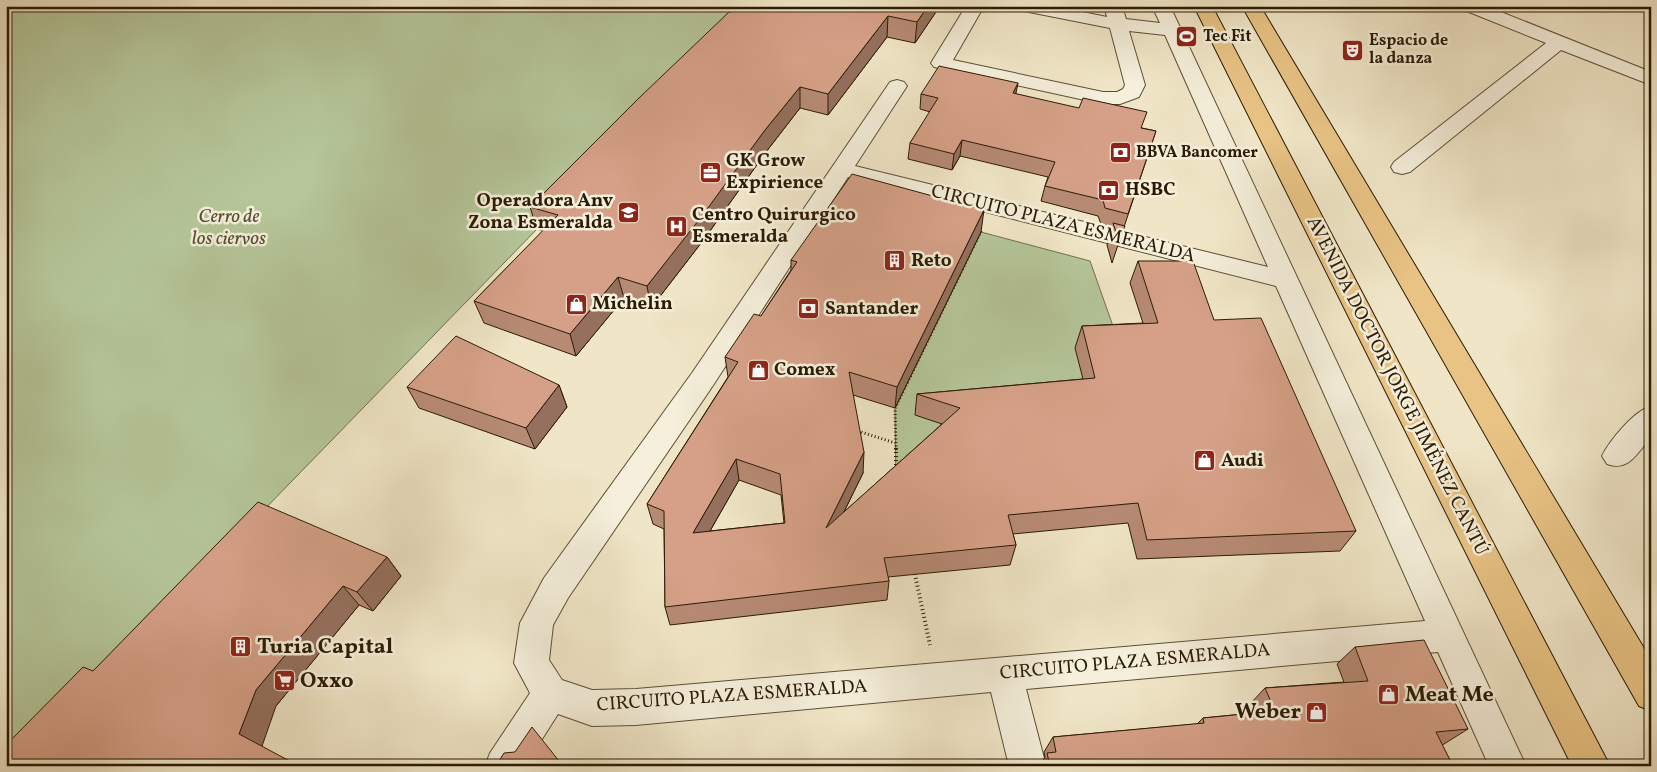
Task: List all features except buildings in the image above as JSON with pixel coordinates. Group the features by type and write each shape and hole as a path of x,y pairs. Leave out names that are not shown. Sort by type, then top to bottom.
{"main road":[{"name":"AVENIDA DOCTOR JORGE JIMÉNEZ CANTÚ","path":"1202,6 1592,766"},
{"path":"1251,6 1651,694"}],"street":[{"path":"975,6 942,63 1103,98 1120,98 1132,93 1135,85 1113,6"},
{"path":"1024,6 1120,33 1171,28 1507,765"},
{"path":"1470,6 1651,79"},
{"path":"1402,166 1559,42"},
{"path":"503,766 550,694 531,663 537,624 556,588 702,380 897,86"},
{"name":"CIRCUITO PLAZA ESMERALDA","path":"842,169 1285,280"},
{"path":"1617,456 1651,417"},
{"name":"CIRCUITO PLAZA ESMERALDA","path":"550,694 592,708 636,707 1447,635"},
{"path":"1004,673 1028,766"}],"path":[{"path":"896,476 895,408 993,206"},
{"path":"849,428 895,443"},
{"path":"912,565 937,680"}],"green space":[{"name":"Cerro de los ciervos","path":"6,6 759,6 643,120 15,766 6,766"},
{"path":"981,232 1090,261 1120,346 1087,400 938,413 944,440 896,484 895,408"}],"place":[{"name":"Tec Fit","path":"1187,37"},
{"name":"Espacio de la danza","path":"1353,50"},
{"name":"BBVA Bancomer","path":"1120,153"},
{"name":"GK Grow Expirience","path":"710,172"},
{"name":"HSBC","path":"1109,190"},
{"name":"Operadora Anv Zona Esmeralda","path":"629,212"},
{"name":"Centro Quirurgico Esmeralda","path":"676,226"},
{"name":"Reto","path":"895,261"},
{"name":"Michelin","path":"576,304"},
{"name":"Santander","path":"809,309"},
{"name":"Comex","path":"758,370"},
{"name":"Audi","path":"1205,461"},
{"name":"Turia Capital","path":"241,647"},
{"name":"Oxxo","path":"284,681"},
{"name":"Meat Me","path":"1389,695"},
{"name":"Weber","path":"1317,712"}]}
